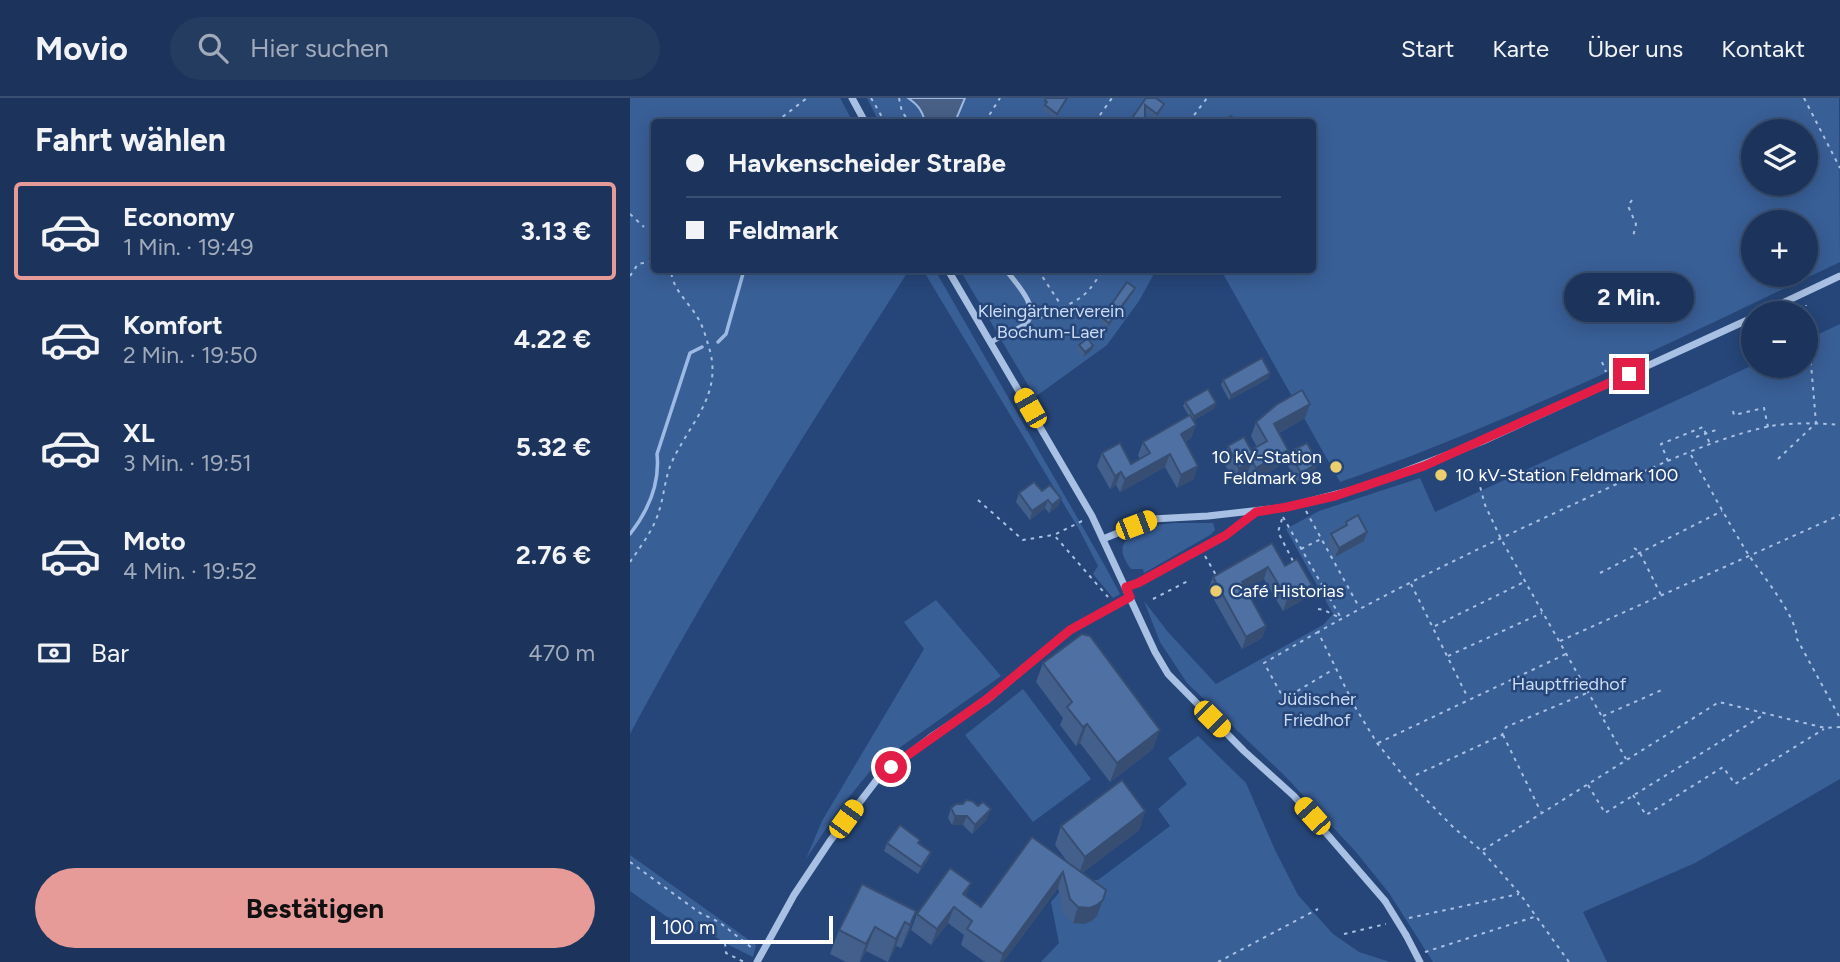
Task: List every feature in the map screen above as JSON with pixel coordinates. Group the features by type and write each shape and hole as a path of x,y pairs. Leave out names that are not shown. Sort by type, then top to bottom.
{"street":[{"path":"852,98 863,119"},
{"path":"950,273 1092,516 1155,652 1174,681 1244,751 1294,796 1385,901 1418,958"},
{"path":"1787,301 1840,276"},
{"path":"1103,539 1152,519 1256,512 1303,504 1364,487 1424,466 1741,323"},
{"path":"757,962 794,895 879,776 987,699 1070,630 1130,597"}],"lane":[{"path":"991,342 1025,324 1029,319 1030,306 1008,273"},
{"path":"1126,587 1226,535 1256,512"}],"path":[{"path":"780,119 807,98"},
{"path":"871,98 883,119"},
{"path":"899,98 902,113 907,119"},
{"path":"987,119 999,98"},
{"path":"1098,119 1112,98"},
{"path":"1191,119 1207,98"},
{"path":"1804,98 1840,168"},
{"path":"1632,200 1628,206 1636,224 1633,237"},
{"path":"630,214 644,226"},
{"path":"630,276 638,264 651,262"},
{"path":"630,562 659,514 670,464 701,414 712,382 712,361 706,337 699,321 677,290 672,273"},
{"path":"1040,273 1062,306"},
{"path":"1025,324 1080,300 1100,273"},
{"path":"1805,293 1816,423"},
{"path":"1602,362 1610,383"},
{"path":"1733,411 1734,415 1764,408 1768,427"},
{"path":"1778,459 1816,423"},
{"path":"1335,669 1284,699 1264,663 1360,608 1501,538 1690,453 1768,427 1816,423 1840,425"},
{"path":"1668,463 1661,444 1703,427 1711,445"},
{"path":"1696,437 1716,430"},
{"path":"1690,453 1749,555 1777,595 1797,631 1797,639 1840,718"},
{"path":"1478,479 1485,505 1501,538 1627,760"},
{"path":"978,500 1023,540 1054,535 1092,516"},
{"path":"1303,504 1360,608"},
{"path":"1600,572 1723,511"},
{"path":"1559,641 1840,515"},
{"path":"1294,562 1278,532 1283,517 1341,619"},
{"path":"1054,535 1115,606"},
{"path":"1301,549 1321,538"},
{"path":"1634,548 1639,551 1661,595"},
{"path":"1205,556 1220,582"},
{"path":"1153,599 1188,581"},
{"path":"1433,626 1525,582"},
{"path":"1410,583 1469,699"},
{"path":"1318,609 1341,619"},
{"path":"1447,656 1543,613"},
{"path":"1318,632 1335,669 1377,743 1406,779 1454,828 1482,851 1520,894 1569,962"},
{"path":"1377,743 1567,654"},
{"path":"1602,717 1664,690"},
{"path":"1416,775 1502,735 1506,727 1589,692"},
{"path":"1482,851 1719,702 1825,728 1840,726"},
{"path":"1587,784 1605,813 1765,713"},
{"path":"1633,796 1646,815 1723,767 1735,784 1825,728"},
{"path":"1502,735 1541,813"},
{"path":"630,862 762,954"},
{"path":"1410,918 1520,894"},
{"path":"1218,962 1318,909"},
{"path":"1418,958 1538,916"},
{"path":"1344,934 1384,924"},
{"path":"725,943 726,953 744,962"}],"green space":[{"path":"630,98 840,98 851,119 651,119 651,273 907,273 730,557 630,734"},
{"path":"867,98 1839,98 1840,262 1818,272 1818,210 1741,210 1741,287 1787,287 1758,301 1741,301 1741,309 1655,350 1530,407 1404,459 1340,482 1223,273 1316,273 1316,119 878,119"},
{"path":"925,273 937,273 1105,566 1120,594 1113,598 1093,574 1098,566 1080,531"},
{"name":"Kleingärtnerverein Bochum-Laer","path":"962,273 1154,273 1139,301 1107,345 1035,397"},
{"name":"Hauptfriedhof","path":"1840,324 1840,779 1695,863 1583,912 1607,962 1433,962 1389,893 1356,852 1285,776 1187,683 1160,642 1144,601 1168,632 1216,684 1323,625 1333,614 1286,529 1319,511 1420,478 1435,512 1741,371 1741,378 1818,378 1818,334"},
{"path":"1213,523 1215,530 1144,573 1143,569 1131,569 1123,554 1127,539 1125,536 1156,525"},
{"path":"936,600 1001,676 875,765 837,812 806,859 822,821 924,649 904,622"},
{"path":"1023,689 1091,779 1033,822 965,735"},
{"path":"1198,736 1246,783 1298,895 1333,934 1359,952 1390,962 1041,962 1059,943 1051,902 1070,880 1098,880 1170,826 1158,809 1187,784 1168,758"},
{"path":"630,855 756,945 753,957 700,927 693,935 630,891"}],"shaded area":[{"path":"908,98 965,98 956,119 924,119"}],"building":[{"path":"1046,98 1067,98 1057,114 1045,105"},
{"path":"1146,98 1156,98 1164,104 1157,114 1145,105 1145,119 1131,119"},
{"path":"1127,282 1135,288 1109,323 1102,318"},
{"path":"1088,338 1093,346 1085,352 1079,345"},
{"path":"1262,358 1270,373 1231,395 1223,380"},
{"path":"1208,389 1216,403 1194,416 1185,402"},
{"path":"1302,390 1310,404 1274,424 1288,450 1256,468 1252,461 1239,468 1228,446 1244,437 1251,450 1267,441 1256,422 1276,405"},
{"path":"1190,415 1196,425 1181,434 1198,466 1181,475 1170,454 1125,479 1121,472 1115,476 1102,453 1120,443 1131,464 1150,453 1143,442"},
{"path":"1307,443 1318,463 1301,473 1289,452"},
{"path":"1034,482 1042,491 1050,485 1061,498 1052,505 1048,500 1032,511 1019,493"},
{"path":"1358,515 1367,532 1339,548 1331,534"},
{"path":"1272,543 1285,566 1297,559 1312,585 1287,599 1268,567 1242,582 1266,626 1246,637 1213,577"},
{"path":"1082,634 1090,636 1160,730 1117,763 1087,724 1083,727 1067,707 1072,702 1043,663"},
{"path":"1122,780 1145,811 1085,857 1061,826"},
{"path":"966,800 978,806 983,802 991,809 975,825 967,816 955,816 951,808 956,804 963,804"},
{"path":"900,825 931,852 921,867 887,843"},
{"path":"1032,837 1106,890 1103,900 1090,908 1078,907 1070,899 1063,872 1003,954 967,929 972,921 954,907 937,929 917,914 950,868 971,883 963,894 981,907"},
{"path":"862,884 916,911 910,925 905,922 896,939 875,927 866,944 839,930"}],"waterway":[{"path":"718,342 726,334 743,273"},
{"path":"630,534 642,516 655,486 657,454 690,353 702,347"}],"place":[{"name":"10 kV-Station Feldmark 98","path":"1336,467"},
{"name":"10 kV-Station Feldmark 100","path":"1441,475"},
{"name":"Café Historias","path":"1216,591"}],"route":[{"path":"891,767 987,699 1070,630 1130,597 1126,587 1226,535 1256,512 1335,496 1424,466 1629,374"}],"park label":[{"name":"Jüdischer Friedhof","path":"1317,709"}]}
